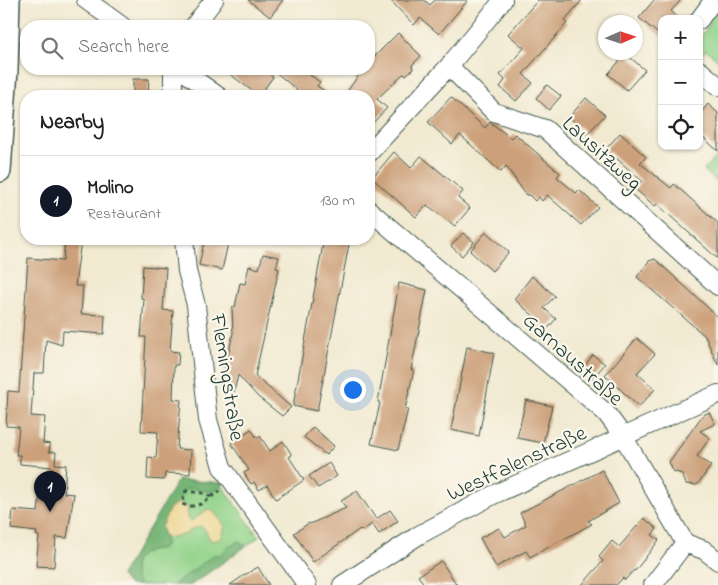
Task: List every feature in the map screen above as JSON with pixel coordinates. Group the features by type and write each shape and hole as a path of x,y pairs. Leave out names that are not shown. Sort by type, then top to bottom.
{"main road":[{"path":"0,162 9,48 9,0"}],"street":[{"path":"86,0 114,20"},
{"path":"199,20 214,0"},
{"path":"375,146 449,66 503,0"},
{"path":"703,15 710,5"},
{"name":"Lausitzweg","path":"449,66 494,112 545,129 718,286"},
{"path":"703,73 718,86"},
{"path":"173,75 173,90"},
{"path":"188,75 210,90"},
{"name":"Garnaustraße","path":"375,215 606,413 623,436 685,543"},
{"name":"Flemingstraße","path":"185,245 187,271 196,305 208,420 222,467 307,585"},
{"name":"Westfalenstraße","path":"342,585 420,534 488,497 718,394"},
{"path":"653,585 685,543 704,550 718,561"}],"path":[{"path":"212,497 204,492 186,491 182,504 196,506 203,504 232,482"}],"green space":[{"path":"718,0 718,60 706,50 703,54 703,34 710,24 707,14"},
{"path":"718,155 718,183 704,170"},
{"path":"178,480 223,483 223,487 259,537 191,585 129,585 121,576"},
{"path":"178,480 223,483 219,489 214,491 192,488 182,492 180,502 169,511 165,519 162,533 165,538 165,546 146,553 136,560 134,568 135,577 139,585 129,585 121,576"},
{"path":"239,541 246,546 191,585 173,585 215,554 220,555"}],"sand":[{"path":"180,502 188,508 187,518 190,522 208,509 214,512 225,526 221,539 211,541 204,528 200,526 188,531 187,534 165,538 161,527 170,508"}],"building":[{"path":"248,0 283,0 270,17"},
{"path":"390,0 424,0 430,5 435,0 468,0 439,34 420,18 414,25"},
{"path":"538,0 582,0 564,21 567,23 523,74 533,83 516,101 500,87 505,80 500,75 524,48 508,34"},
{"path":"654,0 681,0 671,11 676,15 658,15 658,34 643,21 642,15"},
{"path":"398,33 421,56 412,65 413,69 406,75 403,74 377,99 387,108 375,121 375,90 348,90 359,75 375,75 375,56"},
{"path":"621,60 633,60 645,70 627,90 608,74"},
{"path":"231,75 270,75 273,77 263,90 251,90"},
{"path":"279,75 310,75 320,82 317,86 323,90 297,90"},
{"path":"133,79 149,79 148,90 133,90"},
{"path":"547,85 561,96 549,110 536,98"},
{"path":"451,97 485,128 490,122 511,138 515,134 560,173 557,177 576,193 579,190 598,207 581,225 547,195 542,201 539,197 535,201 529,195 526,195 506,166 501,172 460,135 452,144 428,122"},
{"path":"586,98 605,115 587,134 569,117"},
{"path":"708,104 718,113 718,151 703,138 703,110"},
{"path":"620,133 646,157 640,163 671,188 674,184 718,223 718,259 657,204 655,206 635,189 642,181 606,149"},
{"path":"394,152 411,168 421,156 463,191 458,198 470,208 455,226 427,205 416,217 375,181 375,174"},
{"path":"486,232 509,252 492,271 470,251"},
{"path":"463,233 474,242 462,256 451,246"},
{"path":"64,245 80,245 75,286 83,286 81,314 105,315 104,334 63,331 62,345 46,340 44,373 34,373 31,416 45,417 43,443 50,444 49,452 56,452 55,464 66,465 64,493 74,494 67,538 56,537 54,567 36,566 39,536 36,535 37,532 11,529 13,510 38,512 40,491 51,492 52,467 20,464 20,455 16,455 19,427 6,426 8,391 19,392 28,258 63,261"},
{"path":"203,245 228,245 222,270 199,265"},
{"path":"323,245 349,245 317,411 293,406"},
{"path":"263,254 279,257 276,268 279,269 255,376 291,407 282,416 258,397 238,375 234,392 221,389 233,333 232,307 235,307 240,283 245,284 249,266 259,269"},
{"path":"655,259 718,317 718,365 705,336 637,277 649,261"},
{"path":"143,266 166,268 163,310 173,311 170,351 179,352 178,365 174,365 173,399 181,400 177,449 191,450 190,474 165,473 164,480 147,479 148,457 156,458 158,432 141,431 146,337 141,337 144,299 141,298"},
{"path":"532,276 555,296 544,308 556,319 543,334 531,324 536,318 514,299"},
{"path":"399,283 427,290 411,370 414,370 405,409 408,409 398,450 371,444 380,403 378,402"},
{"path":"637,338 655,354 637,373 655,389 639,407 605,375"},
{"path":"467,347 494,353 479,436 451,430"},
{"path":"593,355 605,364 592,379 581,370"},
{"path":"526,400 552,406 543,443 517,438"},
{"path":"709,412 715,424 700,431 710,438 697,456 711,466 697,485 686,484 682,474 673,471 669,462 702,416"},
{"path":"313,427 334,446 326,455 304,437"},
{"path":"251,429 257,438 260,436 270,451 283,441 292,455 289,457 304,480 276,499 267,485 259,490 254,482 251,484 244,473 249,470 231,443"},
{"path":"329,463 337,476 318,488 309,476"},
{"path":"602,470 619,503 588,521 592,524 530,557 526,551 496,567 480,538 499,528 505,537 526,525 520,513"},
{"path":"357,491 376,519 390,510 398,521 379,534 372,524 362,531 360,529 313,562 294,533 309,523 346,508 341,501"},
{"path":"644,518 657,529 652,535 659,540 635,571 616,585 582,585 603,561 599,557 612,541 619,547"},
{"path":"441,561 457,585 425,585 418,576"},
{"path":"258,567 269,585 230,585 243,576"}],"place":[{"name":"Molino","path":"50,512"}]}
